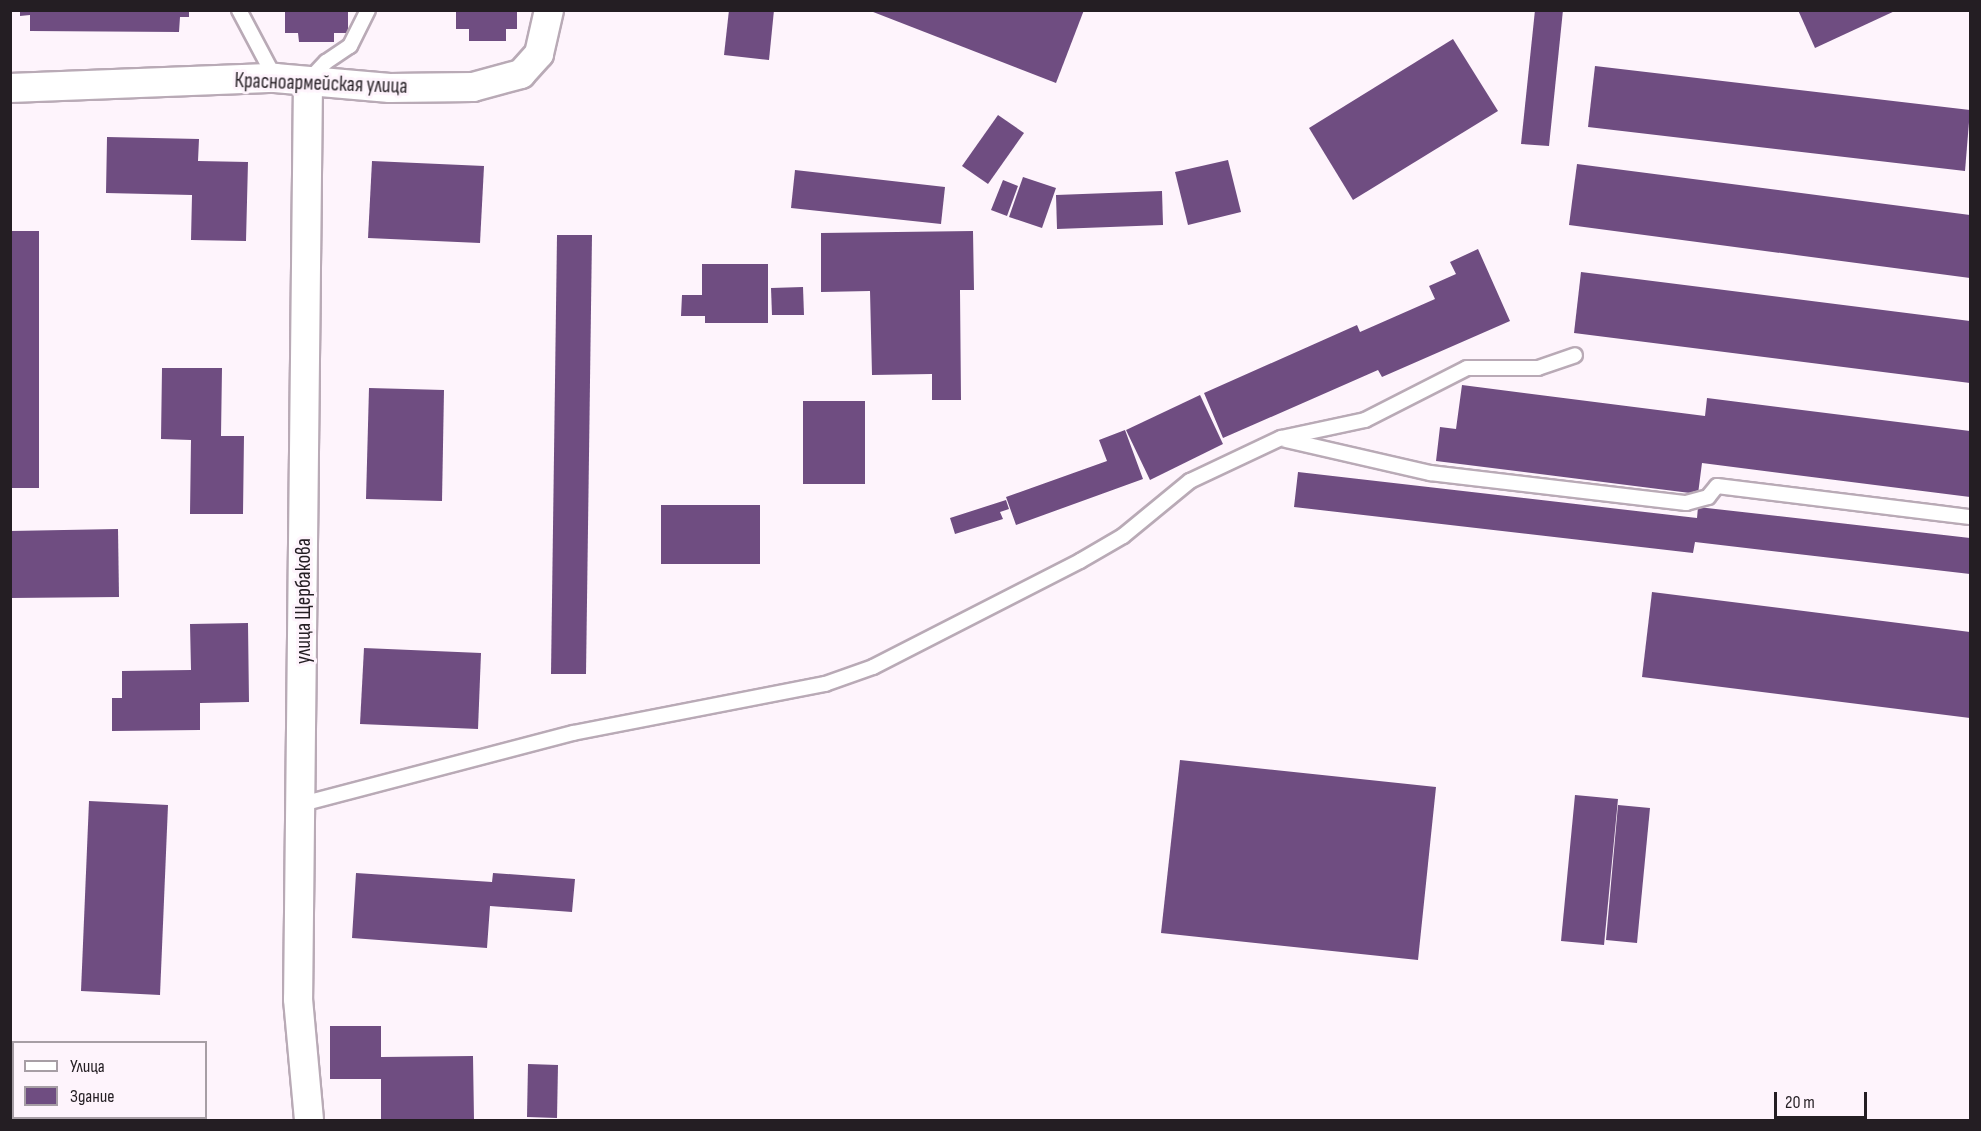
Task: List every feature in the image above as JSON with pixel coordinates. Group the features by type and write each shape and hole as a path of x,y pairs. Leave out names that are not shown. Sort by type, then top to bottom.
{"street":[{"name":"Красноармейская улица","path":"10,88 275,78 433,89 497,83 521,74 539,54 549,10"},
{"name":"улица Щербакова","path":"308,82 302,804 298,999 309,1120"}],"lane":[{"path":"239,10 275,78"},
{"path":"308,82 326,62 350,46 368,10"},
{"path":"302,804 573,733 825,684 873,667 1080,561 1123,536 1190,482 1281,438 1365,420 1467,368 1538,368 1575,355"},
{"path":"1281,438 1431,473 1686,503 1708,496 1717,486 1971,517"}],"building":[{"path":"20,10 189,10 189,17 180,17 179,32 30,31 30,15 20,16"},
{"path":"285,10 348,10 348,33 334,33 334,42 299,42 298,33 285,33"},
{"path":"456,10 517,10 517,29 506,29 506,41 469,41 469,29 456,29"},
{"path":"729,10 774,10 769,60 724,55"},
{"path":"868,10 1084,10 1056,83"},
{"path":"1535,10 1563,10 1549,146 1521,144"},
{"path":"1798,10 1897,10 1815,48"},
{"path":"1453,39 1498,111 1353,200 1309,128"},
{"path":"1595,66 1970,110 1965,171 1588,127"},
{"path":"998,115 1024,133 988,184 962,166"},
{"path":"107,137 199,139 198,161 248,162 246,241 191,240 192,195 106,193"},
{"path":"1228,160 1241,212 1188,225 1175,172"},
{"path":"372,161 484,166 480,243 368,238"},
{"path":"1577,164 1970,215 1970,278 1569,225"},
{"path":"795,170 945,187 941,224 791,208"},
{"path":"1023,177 1056,188 1042,228 1009,217"},
{"path":"1003,180 1018,186 1007,216 991,210"},
{"path":"1162,191 1163,225 1057,229 1056,195"},
{"path":"10,231 39,231 39,488 10,488"},
{"path":"973,231 974,290 960,290 961,400 932,400 932,374 872,375 870,291 821,292 821,233"},
{"path":"557,235 592,235 586,674 551,674"},
{"path":"1478,249 1510,321 1382,377 1378,370 1223,438 1204,393 1357,325 1360,332 1435,299 1429,286 1456,274 1450,262"},
{"path":"702,264 768,264 768,323 705,323 705,316 681,316 682,295 702,295"},
{"path":"1581,272 1970,321 1970,383 1574,333"},
{"path":"803,287 804,315 772,315 771,288"},
{"path":"162,368 222,368 221,436 244,436 243,514 190,514 191,440 161,439"},
{"path":"1462,385 1705,416 1707,398 1970,431 1970,497 1702,463 1698,494 1436,461 1440,427 1456,429"},
{"path":"369,388 444,390 442,501 366,499"},
{"path":"1200,395 1223,444 1150,480 1126,430"},
{"path":"803,401 865,401 865,484 803,484"},
{"path":"1125,430 1143,479 1016,525 1006,497 1107,461 1099,440"},
{"path":"1298,472 1697,518 1698,507 1970,538 1970,574 1695,542 1693,553 1294,507"},
{"path":"1006,500 1009,509 1000,512 1003,519 955,534 950,518"},
{"path":"661,505 760,505 760,564 661,564"},
{"path":"118,529 119,597 10,598 10,531"},
{"path":"1652,592 1970,632 1970,718 1642,677"},
{"path":"248,623 249,702 200,703 200,730 112,731 112,698 122,698 122,671 191,670 190,624"},
{"path":"364,648 481,653 478,729 360,724"},
{"path":"1180,760 1436,787 1418,960 1161,933"},
{"path":"1575,795 1618,799 1604,945 1561,941"},
{"path":"89,801 168,805 160,995 81,991"},
{"path":"1618,805 1650,808 1637,943 1606,940"},
{"path":"356,873 492,882 493,873 575,879 572,912 490,906 487,948 352,938"},
{"path":"330,1026 381,1026 381,1057 473,1056 474,1120 381,1120 381,1079 330,1079"},
{"path":"528,1064 558,1065 557,1118 527,1117"},
{"path":"10,1083 12,1119 50,1119 49,1120 10,1120"}]}
